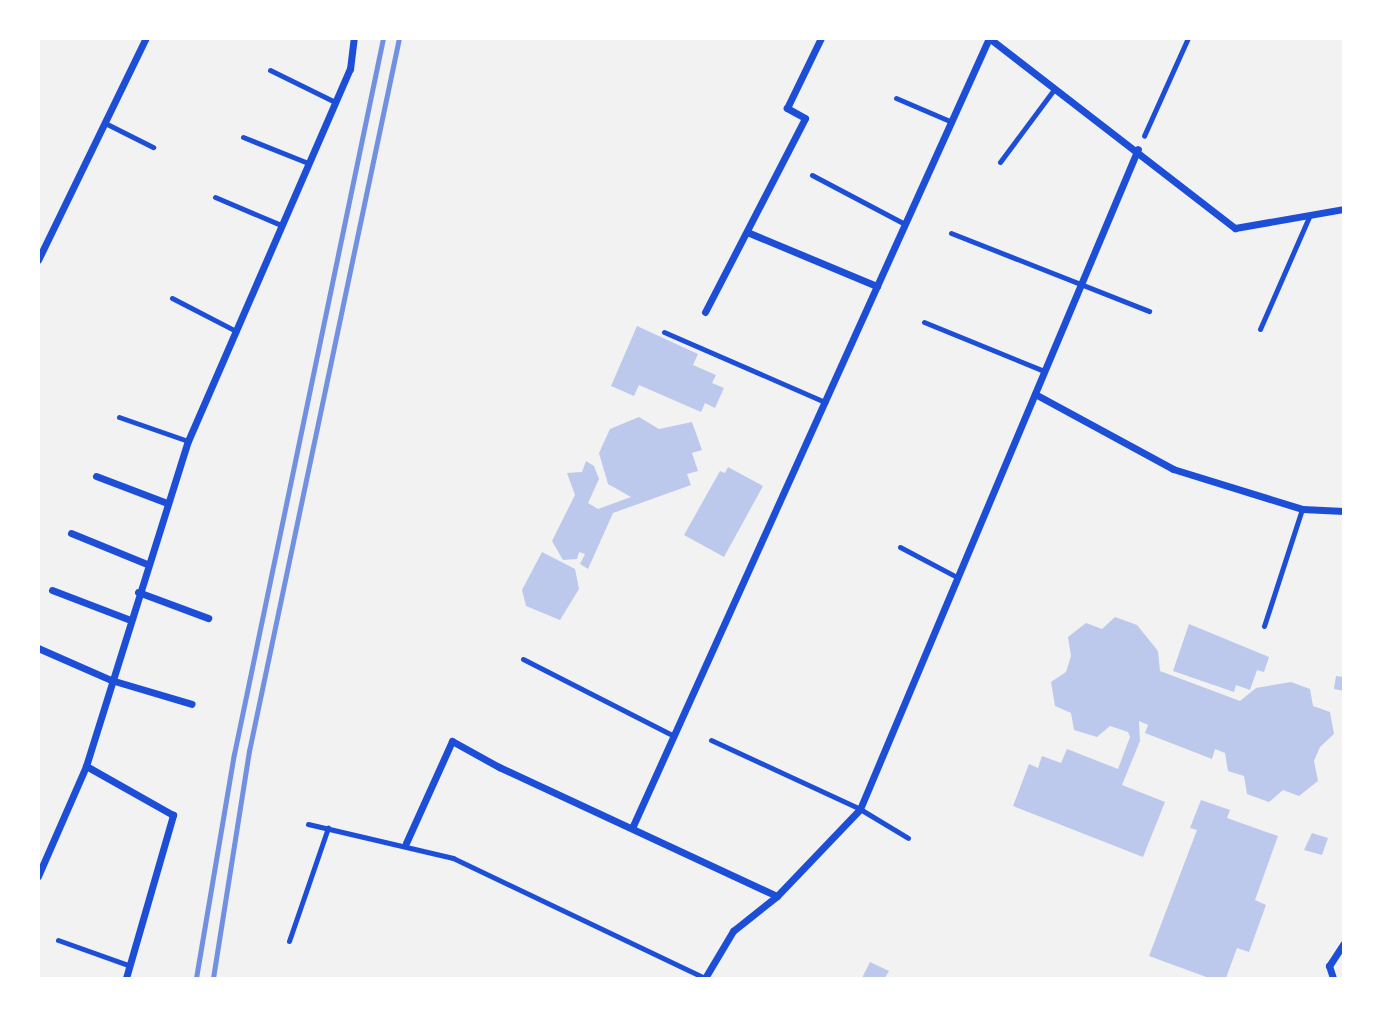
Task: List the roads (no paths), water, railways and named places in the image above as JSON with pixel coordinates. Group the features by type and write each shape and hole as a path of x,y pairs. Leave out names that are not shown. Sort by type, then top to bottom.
{"street":[{"path":"38,260 146,38"},
{"path":"38,876 86,766 138,592 188,441 234,330 350,69 355,38"},
{"path":"705,312 805,118 787,108 821,38"},
{"path":"632,828 989,38 1000,42 1235,228 1343,209"},
{"path":"705,978 733,931 777,896 847,827 860,809 1138,149"},
{"path":"747,232 877,286"},
{"path":"1035,394 1173,469 1302,509 1343,511"},
{"path":"96,476 167,503"},
{"path":"71,533 148,564"},
{"path":"52,590 130,620"},
{"path":"138,592 208,618"},
{"path":"38,648 111,680 192,704"},
{"path":"406,843 452,741 777,896"},
{"path":"86,766 173,815 126,978"},
{"path":"1333,978 1329,966 1343,943"}],"lane":[{"path":"270,70 335,102"},
{"path":"1000,162 1055,88"},
{"path":"896,97 952,122"},
{"path":"106,123 153,148"},
{"path":"243,137 308,163"},
{"path":"812,175 905,224"},
{"path":"215,197 281,225"},
{"path":"1260,329 1309,217"},
{"path":"951,233 1083,282 1149,311"},
{"path":"172,298 234,330"},
{"path":"924,322 1044,371"},
{"path":"664,332 825,402"},
{"path":"120,417 188,441"},
{"path":"1264,626 1302,509"},
{"path":"900,547 957,577"},
{"path":"523,659 674,736"},
{"path":"711,740 860,809 908,838"},
{"path":"308,824 406,843 453,858 705,978"},
{"path":"289,942 328,828"},
{"path":"58,940 128,965"}],"railway":[{"path":"196,978 234,754 383,38"},
{"path":"213,978 249,751 399,38"}]}
